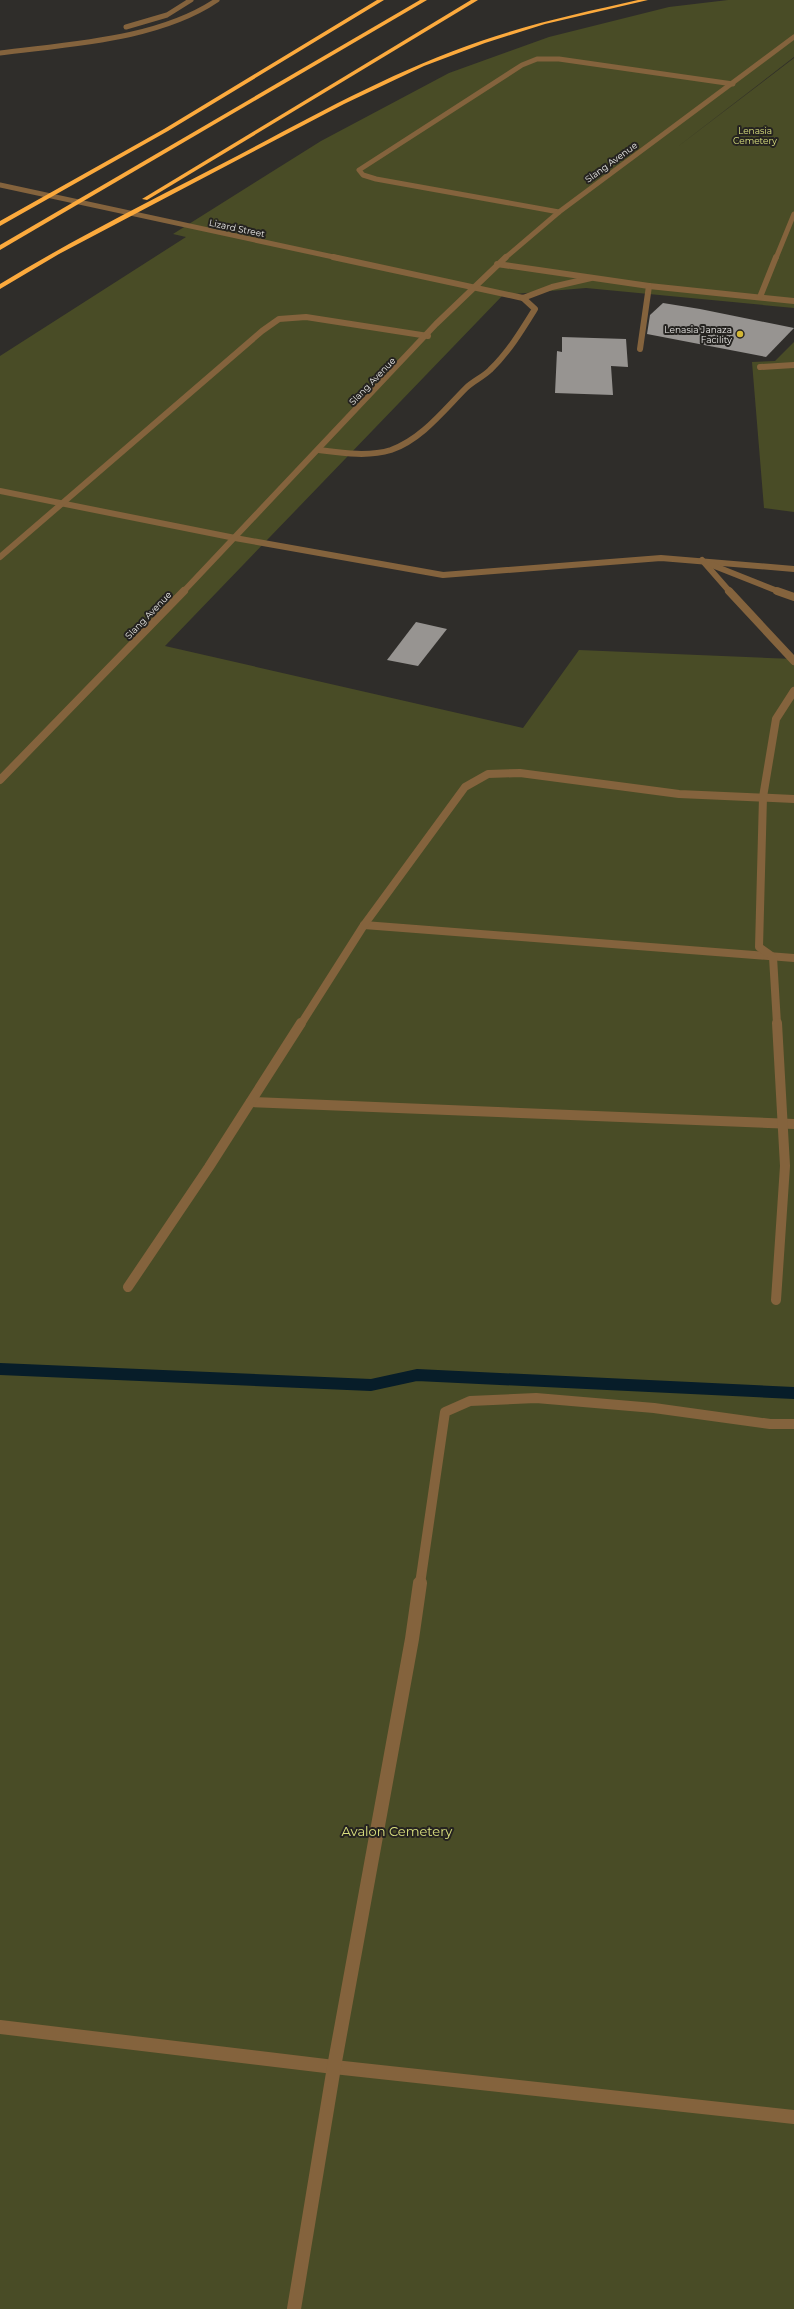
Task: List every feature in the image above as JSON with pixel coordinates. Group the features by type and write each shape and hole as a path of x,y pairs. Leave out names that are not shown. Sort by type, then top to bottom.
{"highway":[{"path":"0,224 166,130 381,0"},
{"path":"0,248 424,0"},
{"path":"0,287 475,0"},
{"path":"50,256 342,103 422,65 489,40 544,22 645,0"}],"lane":[{"path":"122,28 167,15 190,0"},
{"path":"0,53 150,29 196,14 218,0"},
{"path":"0,53 78,37"},
{"name":"Slang Avenue","path":"0,780 235,538 428,336 471,288 559,212 733,84 794,37"},
{"path":"559,212 376,179 363,175 359,170 360,167 522,65 537,59 559,59 733,84"},
{"name":"Lizard Street","path":"0,185 471,288 523,298"},
{"path":"760,298 794,214"},
{"path":"497,264 649,286 794,301"},
{"path":"319,450 349,454 377,452 400,447 421,431 467,386 491,369 526,324 534,309 523,298 552,287 591,278"},
{"path":"640,349 649,286"},
{"path":"0,557 262,331 279,319 306,316 428,336"},
{"path":"760,367 794,365"},
{"path":"0,491 235,538 443,575 661,558 702,560 794,569"},
{"path":"702,560 794,597"},
{"path":"702,560 760,626 794,661"},
{"path":"773,957 759,947 763,797 776,719 794,691"},
{"path":"128,1287 251,1102 364,925 465,787 488,774 520,773 680,794 794,799"},
{"path":"364,925 794,958"},
{"path":"773,957 786,1166 776,1300"},
{"path":"251,1102 794,1124"},
{"path":"294,2309 334,2067 412,1639 445,1412 470,1401 536,1398 654,1408 770,1424 794,1424"},
{"path":"0,2027 334,2067 794,2117"}],"green space":[{"name":"Avalon Cemetery","path":"728,0 794,0 794,57 676,148 794,58 794,308 586,288 503,295 165,646 523,728 579,650 794,659 794,2309 0,2309 0,356 186,237 173,234 321,141 449,73 549,37 669,7"},
{"path":"794,342 794,512 764,508 752,362 775,361"}],"building":[{"name":"Lenasia Janaza Facility","path":"663,303 794,328 766,357 647,334 650,315"},
{"path":"562,337 626,339 628,367 611,366 613,395 555,393 557,351 562,352"},
{"path":"416,622 447,629 418,666 387,660"}],"waterway":[{"path":"0,1369 371,1385 417,1375 794,1393"}],"place":[{"name":"Lenasia Janaza Facility","path":"740,334"}],"park label":[{"name":"Lenasia Cemetery","path":"755,136"}]}
